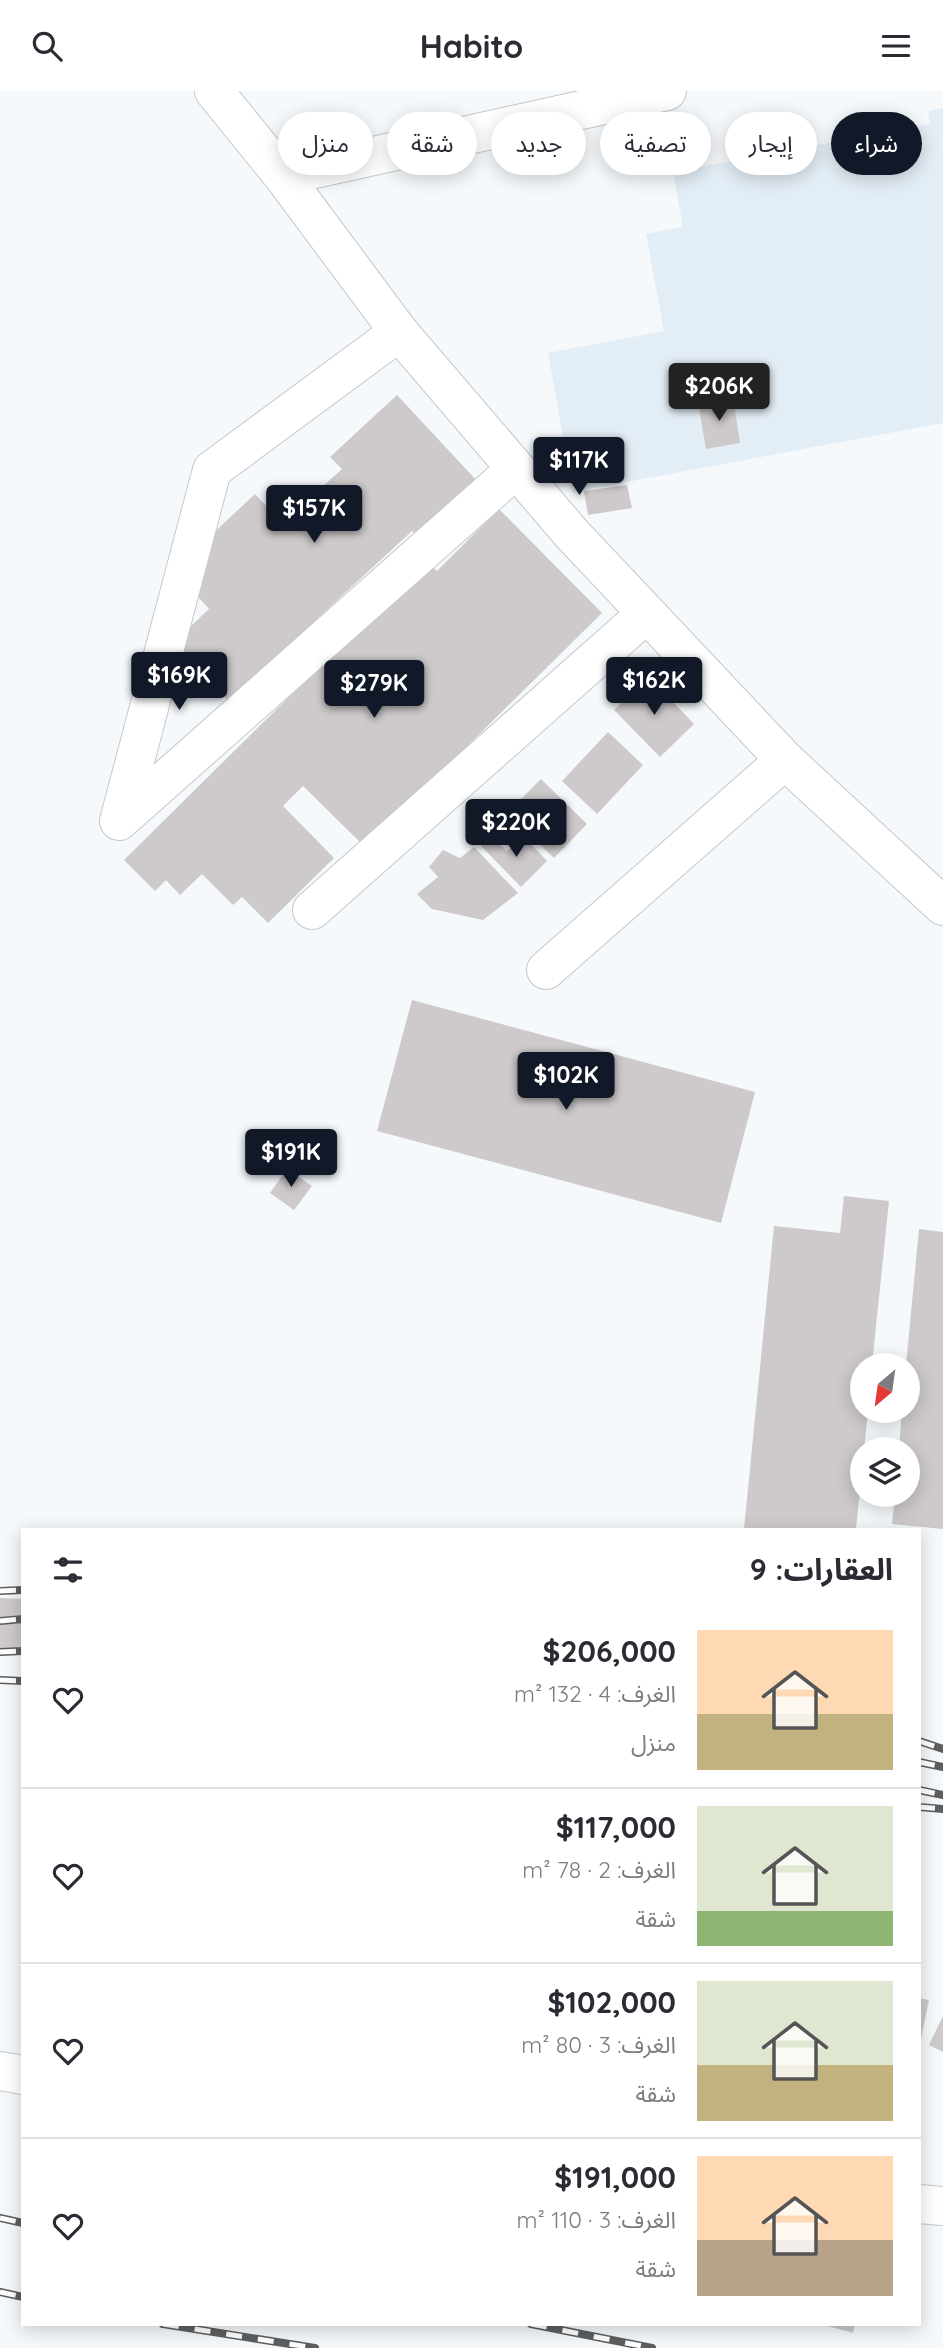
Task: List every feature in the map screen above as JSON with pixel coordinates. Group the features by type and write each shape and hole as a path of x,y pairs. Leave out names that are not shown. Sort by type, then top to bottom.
{"street":[{"path":"214,91 283,176 399,332 516,469 646,614 785,760 943,906"},
{"path":"283,176 535,105 667,91"},
{"path":"399,332 212,470 119,821 516,469"},
{"path":"312,910 646,614"},
{"path":"546,970 785,760"},
{"path":"0,2071 21,2075"},
{"path":"921,2204 943,2206"}],"shaded area":[{"path":"943,108 943,423 573,492 548,353 664,331 646,234 683,227 674,175 711,175 711,165 725,162 725,175 817,175 817,145 831,142 831,175 922,175 922,125 930,124 928,111"}],"building":[{"path":"397,395 479,483 419,538 412,531 228,701 173,643 209,609 174,570 255,494 274,514 305,485 314,494 342,469 330,457"},
{"path":"733,397 740,443 706,449 698,402"},
{"path":"627,485 632,508 588,515 584,491"},
{"path":"499,509 602,613 365,847 303,786 283,806 334,858 268,923 242,897 233,905 202,874 180,895 166,880 155,891 124,860 402,585 415,550 437,571"},
{"path":"649,677 694,724 660,757 614,710"},
{"path":"608,732 643,765 597,814 562,781"},
{"path":"541,779 587,824 554,858 507,813"},
{"path":"492,836 507,851 523,836 547,861 521,887 481,846"},
{"path":"474,847 518,893 483,920 432,909 417,894 438,877 429,867 443,850 460,858"},
{"path":"412,1000 755,1092 721,1223 377,1131"},
{"path":"287,1169 312,1186 294,1210 270,1193"},
{"path":"844,1196 889,1201 873,1353 850,1353 850,1423 867,1423 865,1437 850,1437 850,1507 858,1507 856,1528 744,1528 774,1226 840,1233"},
{"path":"919,1229 943,1232 943,1529 892,1524 894,1507 920,1507 920,1437 900,1437 901,1423 920,1423 920,1353 907,1353"},
{"path":"0,1598 21,1599 21,1650 0,1650"},
{"path":"921,1998 929,2000 921,2039"},
{"path":"943,2016 943,2052 929,2045"},
{"path":"827,2326 855,2326 853,2333"}],"railway":[{"path":"0,1591 21,1590"},
{"path":"0,1621 21,1619"},
{"path":"0,1652 21,1651"},
{"path":"0,1680 21,1681"},
{"path":"921,1742 943,1749"},
{"path":"921,1762 943,1767"},
{"path":"921,1790 943,1795"},
{"path":"921,1807 943,1809"},
{"path":"0,2218 21,2223"},
{"path":"0,2292 21,2297"},
{"path":"176,2326 315,2348"},
{"path":"541,2326 652,2348"}]}
